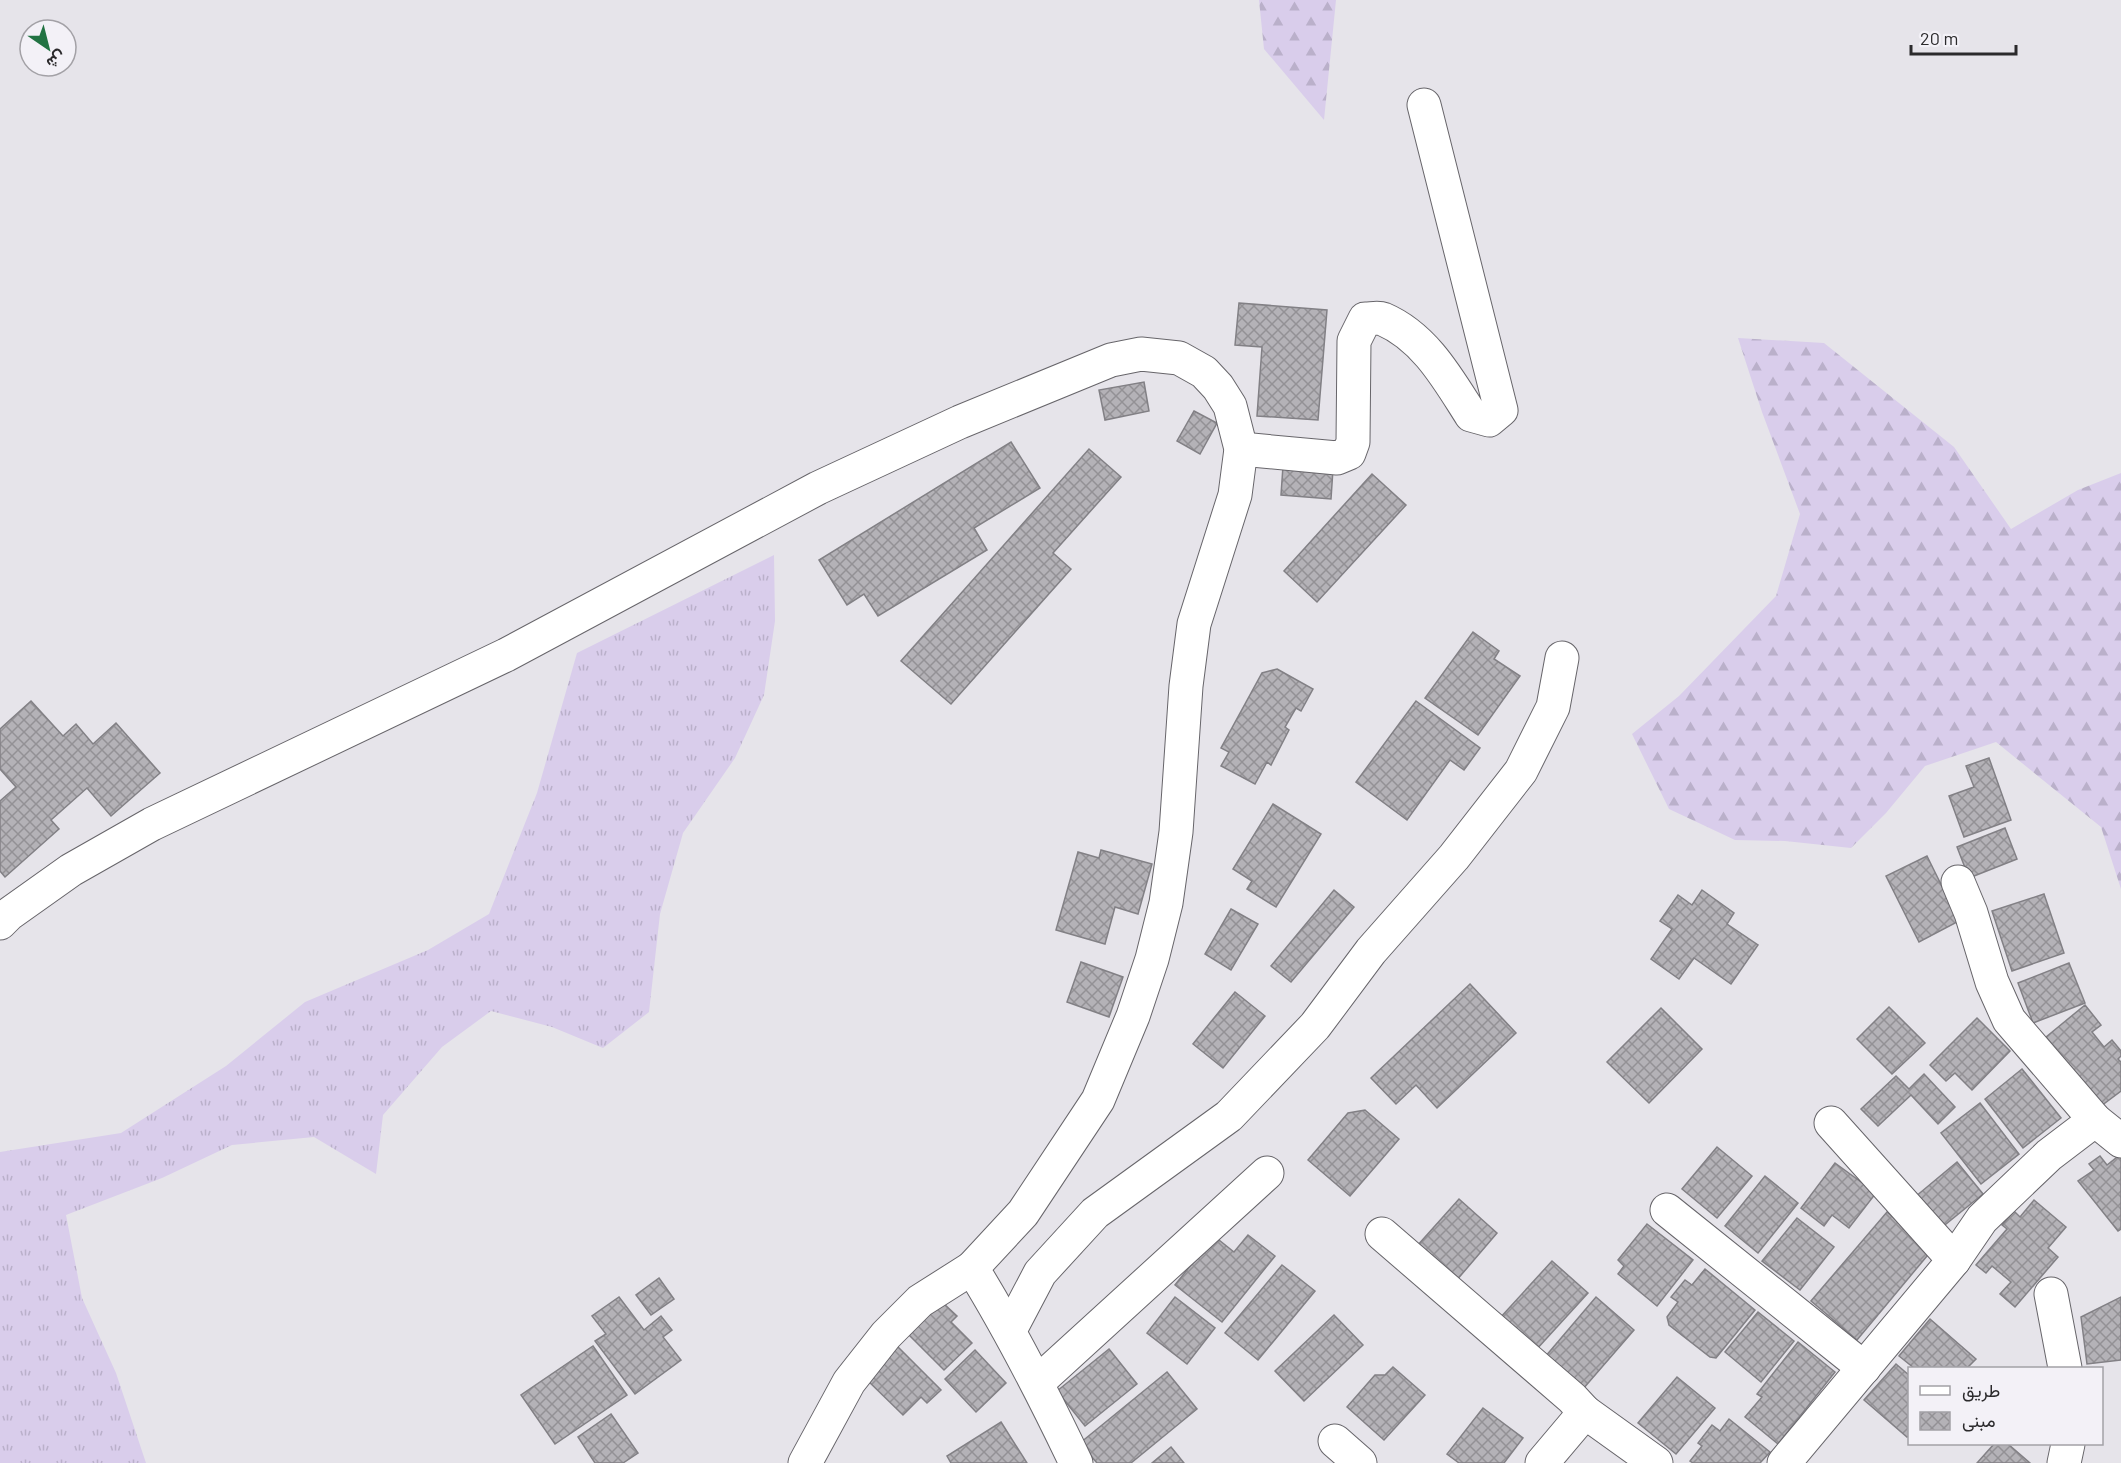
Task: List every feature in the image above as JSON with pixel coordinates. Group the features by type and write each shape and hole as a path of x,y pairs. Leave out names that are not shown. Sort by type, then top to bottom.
{"street":[{"path":"1241,449 1337,458 1349,453 1353,442 1354,341 1365,319 1382,318 1409,336 1438,363 1471,415 1489,420 1501,410 1424,105"},
{"path":"0,923 71,870 152,824 506,655 818,488 960,422 1111,360 1141,354 1179,358 1204,372 1218,387 1230,406 1241,449 1234,495 1194,624 1186,686 1176,832 1166,903 1143,987 1115,1064 1098,1100 1023,1213 972,1268 920,1301 886,1335 849,1382 805,1463"},
{"path":"1010,1330 1040,1273 1095,1213 1229,1116 1315,1026 1371,951 1454,857 1521,771 1553,707 1562,658"},
{"path":"1959,882 1992,982 2009,1020 2032,1050 2095,1120 2121,1141"},
{"path":"1784,1463 1954,1260 1982,1219 2049,1155 2095,1120"},
{"path":"1831,1123 1954,1260"},
{"path":"1038,1382 1267,1173"},
{"path":"1667,1210 1864,1368"},
{"path":"1382,1234 1572,1398 1585,1412 1656,1463"},
{"path":"972,1268 1010,1330 1038,1382 1076,1463"},
{"path":"2051,1294 2065,1367"},
{"path":"1542,1463 1585,1412"},
{"path":"1335,1441 1360,1463"},
{"path":"2064,1463 2068,1445"}],"green space":[{"path":"1259,0 1336,0 1324,120 1264,49"},
{"path":"1738,338 1824,343 1954,447 2011,529 2078,490 2121,473 2121,889 2101,827 1996,742 1925,766 1886,813 1851,848 1785,841 1735,840 1669,809 1632,734 1679,696 1776,596 1800,514 1762,412"},
{"path":"774,555 775,621 764,695 735,758 683,833 660,914 649,1012 603,1048 552,1027 491,1011 442,1047 383,1115 376,1174 314,1137 232,1145 162,1178 66,1215 82,1298 116,1373 146,1463 0,1463 0,1152 121,1133 226,1066 305,1002 428,950 489,914 537,793 577,653"}],"building":[{"path":"1239,303 1327,310 1318,420 1257,416 1262,347 1235,345"},
{"path":"1144,382 1149,411 1105,420 1099,390"},
{"path":"1194,411 1217,423 1200,454 1177,441"},
{"path":"1011,442 1040,488 974,528 987,550 878,616 864,594 847,605 819,560"},
{"path":"1089,449 1121,477 1053,553 1071,569 951,704 901,661"},
{"path":"1283,466 1333,469 1331,499 1281,495"},
{"path":"1372,474 1406,505 1317,602 1284,571"},
{"path":"1473,632 1499,651 1494,659 1520,676 1478,735 1425,698"},
{"path":"1277,669 1313,689 1301,711 1296,708 1285,727 1289,730 1271,765 1267,762 1255,784 1221,766 1229,752 1221,748 1262,673"},
{"path":"31,701 63,736 76,724 93,744 116,723 160,773 111,816 87,788 51,820 59,829 5,877 0,871 0,801 16,787 0,769 0,729"},
{"path":"1416,701 1480,748 1464,770 1450,760 1407,820 1356,782"},
{"path":"1989,758 2011,820 1964,837 1949,796 1974,787 1966,766"},
{"path":"1273,804 1321,834 1276,907 1247,889 1252,881 1233,869"},
{"path":"2005,828 2017,859 1969,878 1957,847"},
{"path":"1101,850 1152,864 1138,914 1115,907 1105,944 1056,930 1078,852 1099,858"},
{"path":"1927,856 1959,921 1919,942 1886,876"},
{"path":"1334,890 1354,907 1291,982 1271,966"},
{"path":"1702,890 1734,913 1727,924 1758,945 1731,984 1694,958 1679,979 1651,959 1672,929 1660,921 1678,895 1692,905"},
{"path":"2044,894 2064,953 2012,971 1992,911"},
{"path":"1231,909 1258,924 1231,970 1205,954"},
{"path":"1081,962 1123,977 1109,1017 1067,1002"},
{"path":"2069,963 2085,1003 2033,1023 2018,983"},
{"path":"1470,984 1516,1033 1437,1108 1416,1085 1396,1104 1371,1078"},
{"path":"1235,992 1265,1016 1223,1068 1193,1044"},
{"path":"2085,1005 2101,1025 2092,1032 2104,1047 2112,1040 2121,1051 2118,1059 2121,1062 2121,1091 2101,1106 2046,1037"},
{"path":"1889,1007 1925,1043 1892,1074 1857,1039"},
{"path":"1661,1008 1702,1049 1649,1103 1607,1062"},
{"path":"1977,1018 2010,1051 1972,1090 1955,1073 1946,1081 1930,1065"},
{"path":"2022,1069 2061,1118 2023,1148 1985,1099"},
{"path":"1924,1074 1955,1107 1938,1124 1911,1095 1878,1126 1861,1109 1896,1076 1909,1089"},
{"path":"1980,1103 2019,1154 1981,1184 1941,1133"},
{"path":"1365,1110 1399,1139 1350,1196 1308,1160 1348,1113"},
{"path":"1717,1147 1752,1176 1717,1218 1682,1189"},
{"path":"2121,1154 2121,1229 2118,1231 2078,1181 2094,1170 2089,1164 2100,1156 2107,1165"},
{"path":"1957,1162 1983,1194 1935,1233 1909,1202"},
{"path":"1835,1163 1876,1193 1849,1228 1832,1215 1824,1226 1801,1208"},
{"path":"1765,1176 1798,1203 1758,1253 1725,1226"},
{"path":"1459,1199 1497,1233 1456,1281 1417,1246"},
{"path":"2034,1200 2066,1227 2048,1248 2058,1257 2015,1307 2000,1294 2011,1282 1992,1266 1986,1273 1976,1265 2007,1229 2002,1225 2014,1211 2020,1217"},
{"path":"1887,1212 1932,1250 1857,1340 1811,1301"},
{"path":"1797,1218 1834,1247 1800,1290 1762,1261"},
{"path":"1647,1224 1693,1260 1657,1306 1618,1274 1624,1266 1618,1260"},
{"path":"1248,1235 1275,1256 1222,1322 1175,1285 1214,1236 1234,1252"},
{"path":"1552,1261 1588,1293 1536,1350 1500,1318"},
{"path":"1282,1265 1315,1291 1258,1360 1225,1333"},
{"path":"1705,1269 1755,1310 1716,1358 1710,1357 1669,1325 1667,1317 1678,1302 1671,1297 1685,1280 1692,1285"},
{"path":"659,1278 674,1299 651,1315 636,1295"},
{"path":"619,1297 644,1330 661,1316 672,1330 663,1337 681,1360 635,1394 595,1341 606,1334 592,1316"},
{"path":"1175,1297 1215,1328 1187,1364 1147,1333"},
{"path":"1596,1297 1634,1330 1583,1389 1545,1357"},
{"path":"2121,1297 2121,1360 2087,1364 2081,1317"},
{"path":"942,1302 957,1316 951,1322 972,1343 944,1370 909,1335"},
{"path":"1758,1312 1794,1341 1761,1382 1725,1352"},
{"path":"1334,1315 1363,1345 1304,1401 1275,1371"},
{"path":"1930,1319 1976,1359 1968,1367 1913,1367 1899,1356"},
{"path":"1798,1342 1835,1372 1778,1444 1745,1417 1762,1397 1757,1394"},
{"path":"895,1344 941,1390 927,1403 921,1397 903,1415 863,1376"},
{"path":"593,1346 627,1395 555,1444 521,1395"},
{"path":"1109,1349 1137,1384 1085,1426 1057,1391"},
{"path":"975,1350 1006,1383 976,1412 945,1379"},
{"path":"1896,1364 1908,1374 1908,1436 1907,1437 1864,1400"},
{"path":"1393,1367 1425,1395 1384,1440 1347,1407 1375,1375 1385,1375"},
{"path":"1167,1372 1197,1409 1131,1463 1097,1463 1080,1443"},
{"path":"1677,1377 1715,1408 1676,1454 1638,1423"},
{"path":"1483,1408 1523,1438 1504,1463 1459,1463 1447,1454"},
{"path":"611,1414 638,1453 623,1463 595,1463 578,1437"},
{"path":"1729,1419 1770,1452 1760,1463 1693,1463 1690,1461 1702,1446 1698,1443 1712,1425 1720,1431"},
{"path":"1001,1422 1027,1463 951,1463 947,1456"},
{"path":"1993,1445 2009,1445 2030,1463 1977,1463"},
{"path":"1171,1447 1184,1463 1152,1463"}]}
